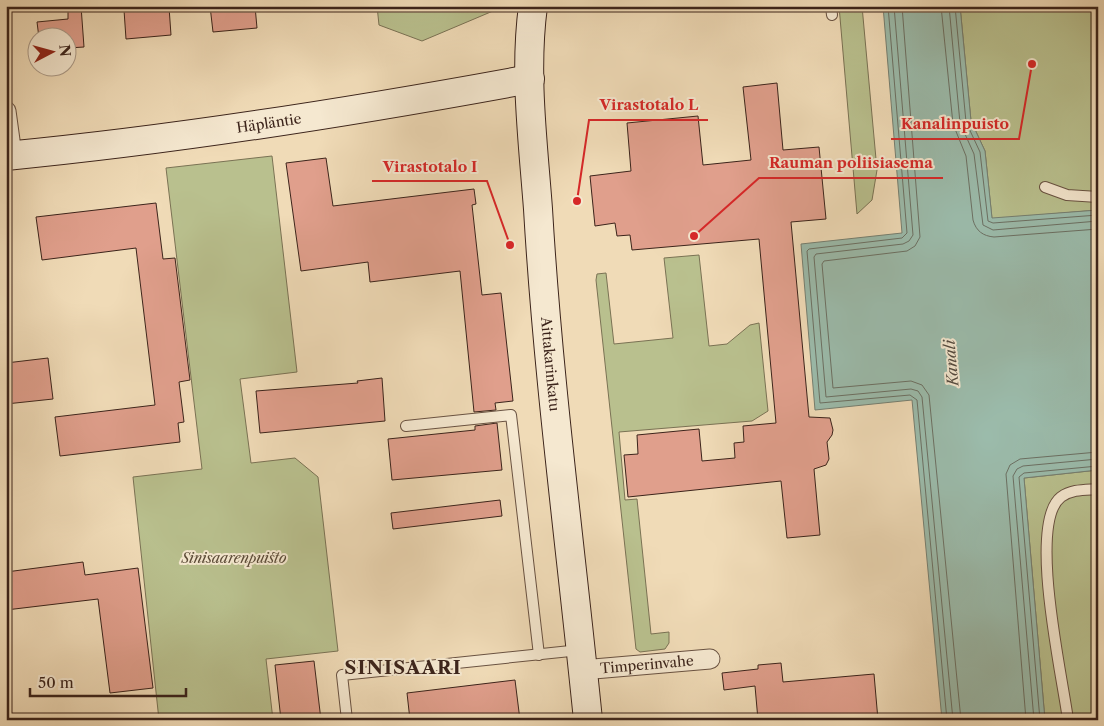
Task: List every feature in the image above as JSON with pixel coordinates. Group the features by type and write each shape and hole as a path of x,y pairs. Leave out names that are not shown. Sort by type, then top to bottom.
{"main road":[{"name":"Aittakarinkatu","path":"533,6 529,34 530,79 541,268 588,720"},
{"name":"Häpläntie","path":"9,155 207,131 352,110 530,79"}],"street":[{"path":"6,111 9,155"},
{"name":"Timperinvahe","path":"581,660 710,659"}],"lane":[{"path":"1045,187 1067,195 1098,197"},
{"path":"406,426 511,415 539,654"},
{"path":"1068,720 1049,603 1046,547 1050,516 1060,498 1076,490 1098,489"},
{"path":"347,720 342,675 539,654 581,660"}],"green space":[{"path":"377,6 494,6 493,11 422,41 379,25"},
{"path":"839,6 862,6 877,170 872,200 857,214"},
{"path":"960,6 1098,6 1098,210 992,219 985,151 971,121"},
{"name":"Sinisaarenpuisto","path":"272,156 297,372 240,379 251,463 295,458 318,477 338,651 266,659 273,720 159,720 133,477 202,469 166,168"},
{"path":"699,255 709,346 727,344 750,325 759,323 768,411 752,421 619,432 625,500 637,499 651,634 669,632 669,643 665,649 640,652 636,649 596,280 597,274 606,273 614,344 673,338 664,258"},
{"path":"1098,470 1098,720 1045,720 1024,478"}],"water":[{"name":"Kanali","path":"883,6 960,6 971,121 985,151 992,218 1098,210 1098,470 1024,478 1045,720 942,720 912,400 815,410 801,244 902,233"}],"building":[{"path":"68,6 81,6 84,47 78,47 78,28 38,28 37,22 68,19"},
{"path":"210,6 255,6 257,28 213,32"},
{"path":"169,7 171,35 126,39 124,10"},
{"path":"777,83 783,150 819,147 826,219 791,222 809,417 830,418 833,430 827,442 829,459 826,465 814,469 820,535 787,538 781,481 628,497 624,455 638,454 637,435 699,429 702,461 735,458 734,443 744,442 743,426 776,423 759,239 632,250 630,235 617,236 615,223 595,226 590,176 631,171 627,123 698,116 703,165 751,160 743,87"},
{"path":"326,158 333,206 474,189 476,204 472,205 482,295 501,293 513,401 495,403 496,410 474,412 460,271 370,282 368,262 301,271 286,163"},
{"path":"156,203 163,259 175,258 190,380 179,382 184,422 178,423 180,442 60,456 55,417 155,405 136,248 42,260 36,217"},
{"path":"48,358 53,399 6,404 6,363"},
{"path":"382,378 385,421 260,433 256,391 358,383 357,381"},
{"path":"497,423 502,470 392,480 388,439 475,430 475,426"},
{"path":"500,500 502,516 393,529 391,513"},
{"path":"83,562 85,575 138,568 153,688 110,693 98,599 6,610 6,572"},
{"path":"314,661 321,720 281,720 275,665"},
{"path":"781,663 783,682 874,674 878,720 758,720 755,686 724,690 722,673 758,669 758,665"},
{"path":"515,680 520,720 410,720 407,693"}],"place":[{"name":"Kanalinpuisto","path":"1032,64"},
{"name":"Virastotalo L","path":"577,201"},
{"name":"Rauman poliisiasema","path":"694,236"},
{"name":"Virastotalo I","path":"510,245"}],"district":[{"name":"SINISAARI","path":"403,667"}]}
